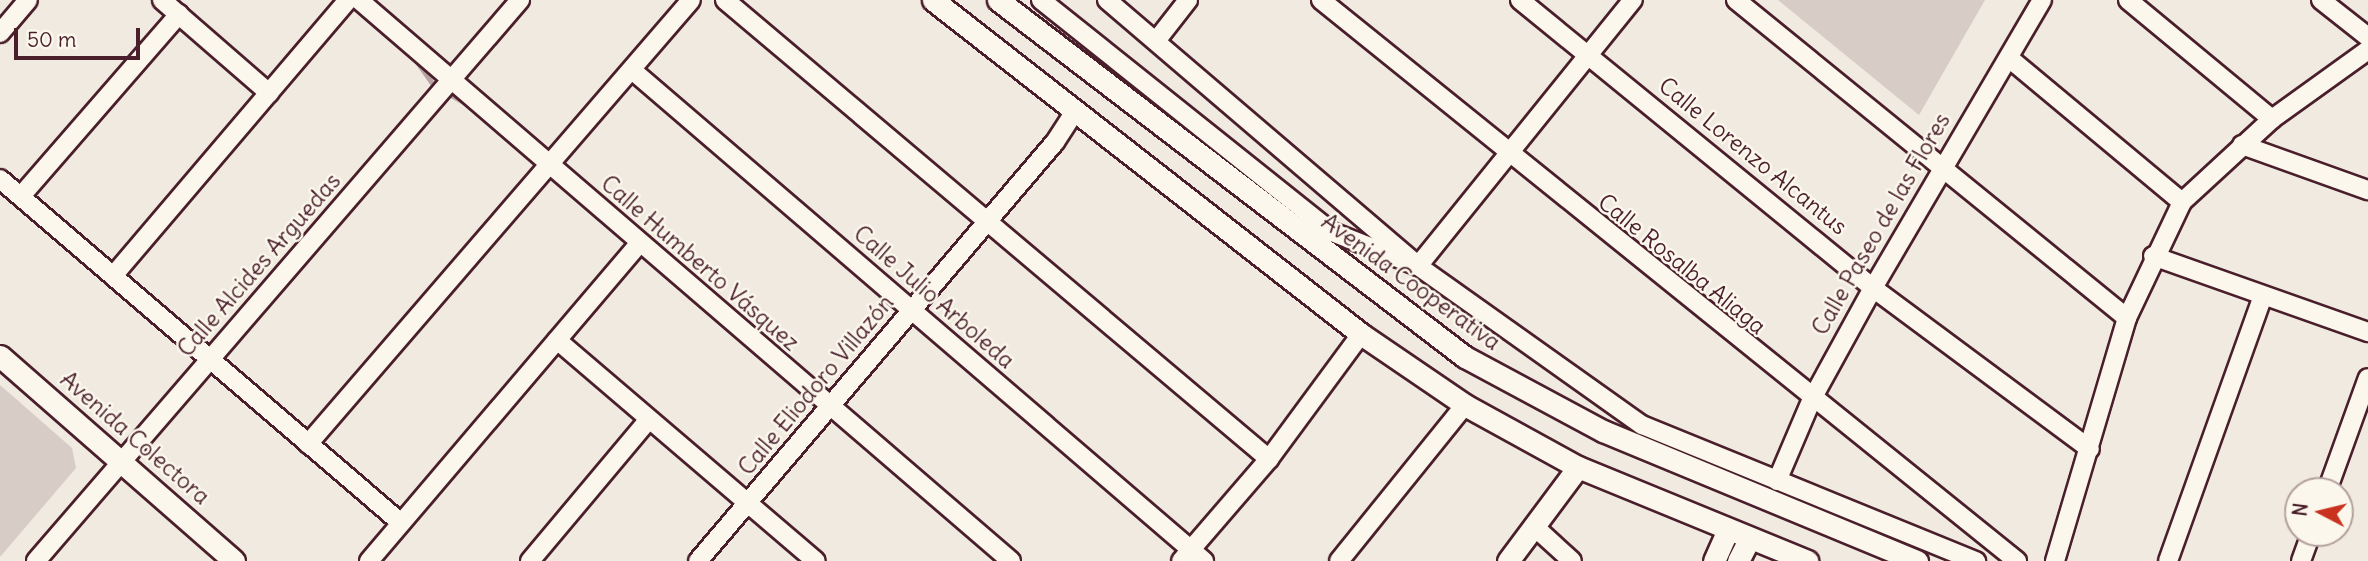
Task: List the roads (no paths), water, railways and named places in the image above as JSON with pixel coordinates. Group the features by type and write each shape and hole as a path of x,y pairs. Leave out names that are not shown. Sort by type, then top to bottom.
{"street":[{"path":"0,33 27,0"},
{"path":"162,0 269,93"},
{"path":"113,276 348,0"},
{"name":"Calle Humberto Vásquez","path":"359,0 639,244 1011,561"},
{"name":"Calle Alcides Arguedas","path":"36,561 520,0"},
{"path":"308,444 691,0"},
{"path":"725,0 1269,459"},
{"path":"933,0 1361,334 1465,405 1578,467 1728,530 1748,541 1807,561"},
{"name":"Avenida Cooperativa","path":"998,0 1465,358 1603,431 1917,561"},
{"path":"1041,0 1332,232 1418,266"},
{"path":"1107,0 1418,266 1642,425 1976,561"},
{"path":"1156,41 1188,0"},
{"name":"Calle Rosalba Aliaga","path":"1321,0 1812,400 2017,561"},
{"name":"Calle Lorenzo Alcantus","path":"1520,0 1873,288 2090,449"},
{"path":"1418,266 1592,57 1633,0"},
{"path":"1736,0 2127,318"},
{"name":"Calle Paseo de las Flores","path":"1777,481 1812,400 1873,288 2042,0"},
{"path":"2129,0 2272,119"},
{"path":"2054,561 2090,449 2127,318 2153,256 2182,202 2272,119 2367,48 2321,0"},
{"path":"21,196 179,15"},
{"path":"2009,58 2182,202"},
{"name":"Calle Julio Arboleda","path":"632,70 1192,557"},
{"name":"Calle Eliodoro Villazón","path":"698,561 988,221 1076,110"},
{"path":"2242,145 2368,190"},
{"path":"0,178 401,523"},
{"path":"369,561 639,244"},
{"path":"2153,256 2262,298 2368,332"},
{"path":"2168,561 2262,298"},
{"path":"1192,557 1269,459 1361,334"},
{"path":"557,340 816,561"},
{"name":"Avenida Colectora","path":"0,356 121,460 220,557"},
{"path":"2332,477 2368,378"},
{"path":"1339,561 1465,405"},
{"path":"530,561 649,419"},
{"path":"1508,561 1537,529 1578,467"},
{"path":"1537,529 1572,561"},
{"path":"1714,561 1728,530"},
{"path":"1738,561 1748,541"}],"waterway":[{"path":"413,56 433,85 478,110"},
{"path":"689,296 799,389"}]}
